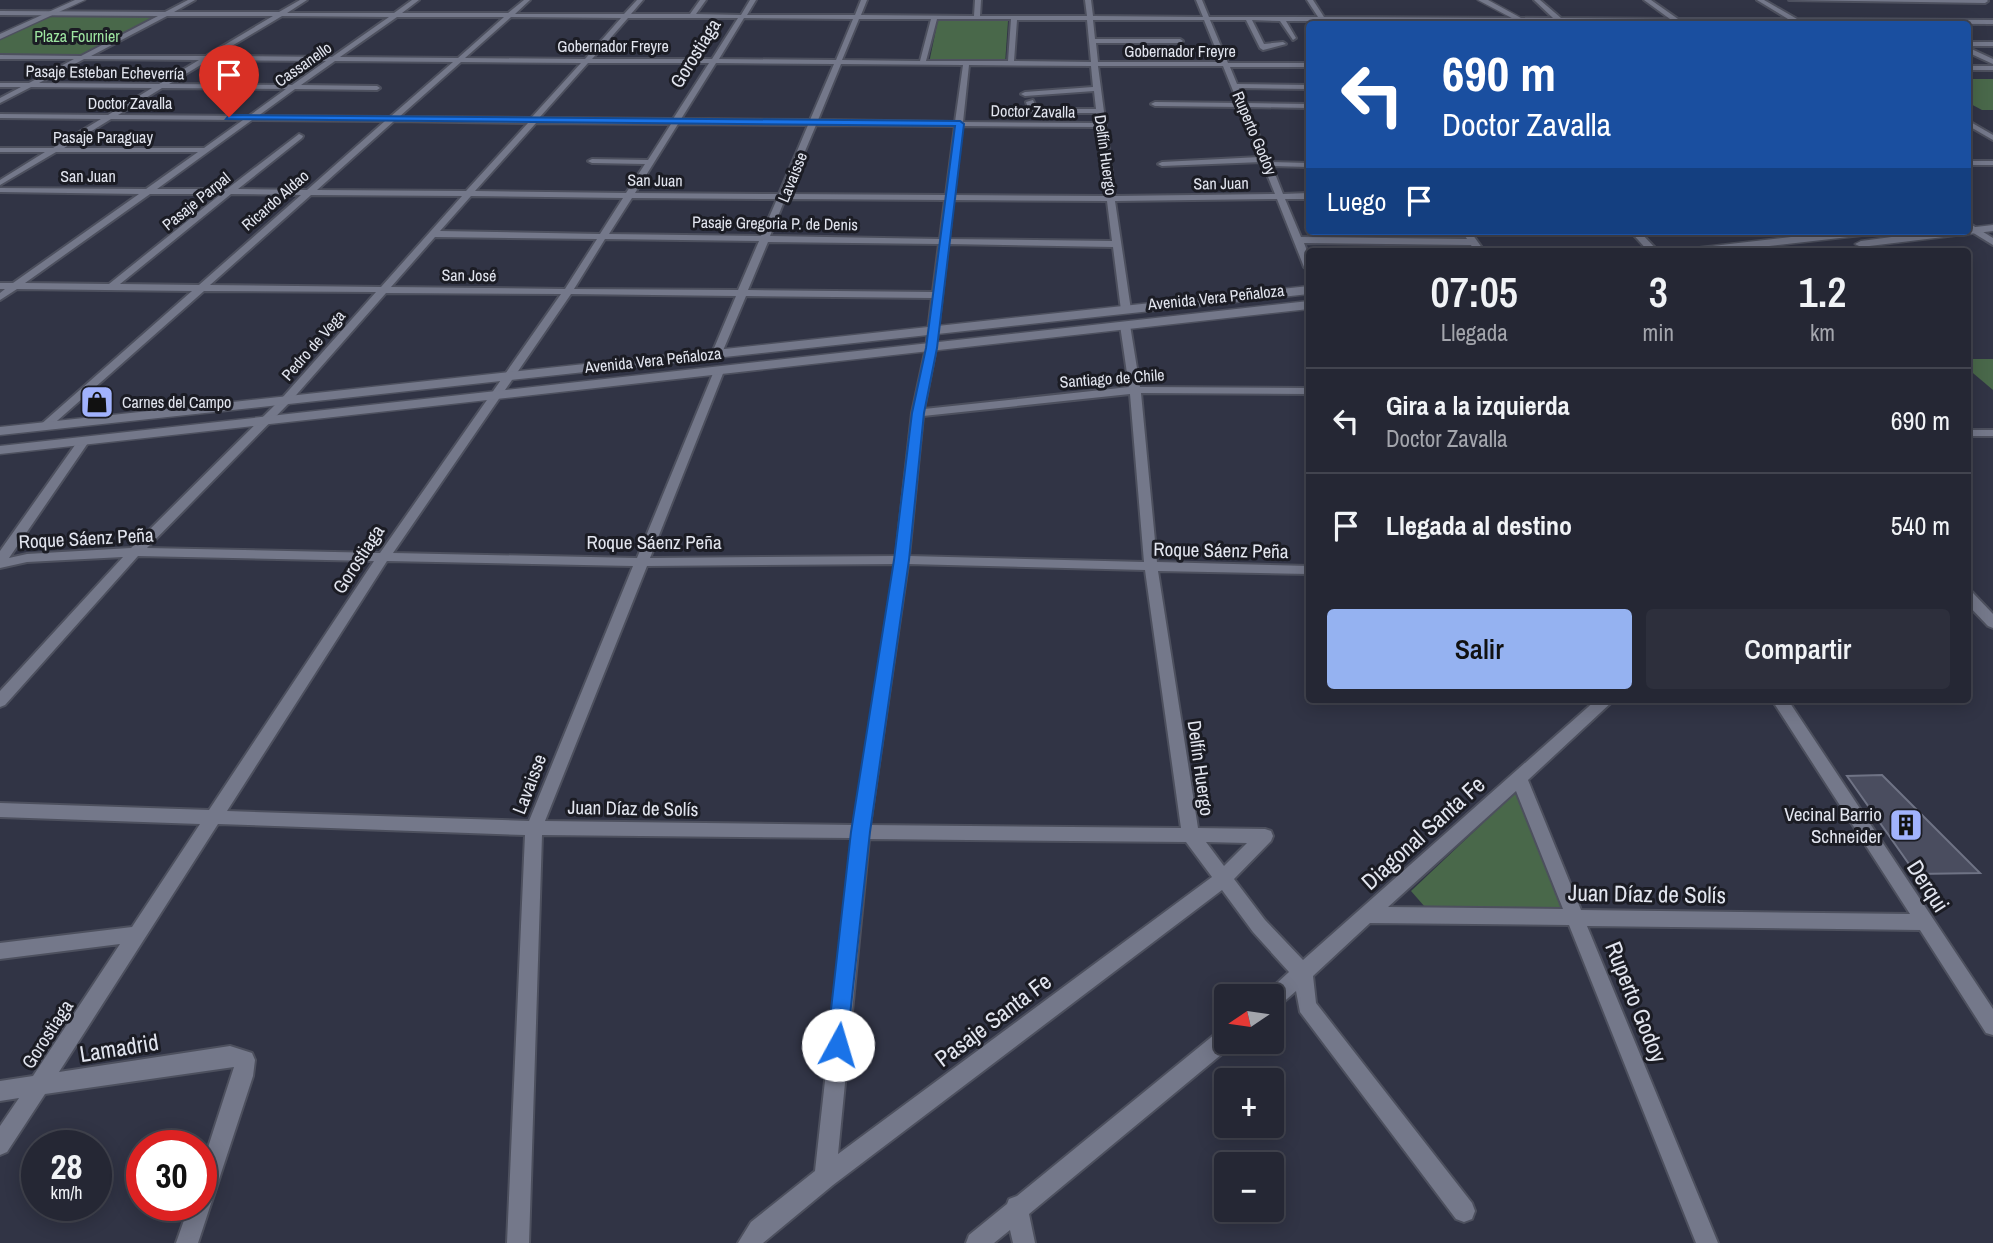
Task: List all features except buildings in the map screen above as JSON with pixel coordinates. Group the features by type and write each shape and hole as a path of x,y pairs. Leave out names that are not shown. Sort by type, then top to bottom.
{"main road":[{"path":"0,37 81,0"},
{"path":"1482,0 1522,21"},
{"path":"1971,226 1993,218"},
{"path":"1971,227 1993,228"},
{"path":"1714,248 1804,235"},
{"path":"1820,248 1912,235"},
{"name":"Avenida Vera Peñaloza","path":"0,431 510,378 718,362 932,340 1126,318 1306,290"},
{"name":"Avenida Vera Peñaloza","path":"1126,318 1306,305"},
{"name":"Avenida Vera Peñaloza","path":"0,450 493,396 718,362"}],"street":[{"path":"0,101 192,0"},
{"path":"0,183 304,0"},
{"name":"Cassanello","path":"0,297 416,0"},
{"name":"Ricardo Aldao","path":"45,426 527,0"},
{"name":"Pedro de Vega","path":"0,701 135,552 262,421 286,400 639,0"},
{"path":"691,17 703,0"},
{"name":"Gorostiaga","path":"0,1144 382,559 568,291 753,0"},
{"name":"Lavaisse","path":"518,1243 534,828 744,293 864,0"},
{"path":"977,19 978,0"},
{"name":"Delfín Huergo","path":"1088,0 1135,390 1151,568 1190,834 1259,926 1303,975"},
{"name":"Ruperto Godoy","path":"1199,0 1245,105 1306,260"},
{"path":"1310,0 1323,21"},
{"path":"1537,0 1559,20"},
{"path":"1647,0 1677,21"},
{"path":"1760,0 1795,21"},
{"path":"1792,0 1984,0 1993,5"},
{"path":"1872,0 1912,21"},
{"path":"0,13 1310,21"},
{"path":"922,64 934,19"},
{"path":"1248,19 1263,47 1283,44"},
{"path":"1282,19 1293,38"},
{"path":"1011,64 1014,20"},
{"path":"1469,21 1599,21"},
{"path":"1971,22 1993,22"},
{"path":"1093,41 1180,41"},
{"path":"1971,46 1993,44"},
{"path":"1971,48 1993,62"},
{"name":"Gobernador Freyre","path":"0,57 1306,65"},
{"path":"825,1177 861,832 902,560 918,413 932,340 966,64"},
{"path":"1971,68 1993,68"},
{"name":"Pasaje Esteban Echeverría","path":"0,85 377,88"},
{"path":"1236,86 1306,87"},
{"path":"1025,94 1098,89"},
{"path":"1030,102 1032,109 1036,111 1100,111"},
{"path":"1155,104 1306,106"},
{"name":"Doctor Zavalla","path":"0,116 396,117 1101,125"},
{"path":"1971,126 1993,128"},
{"path":"1971,127 1993,138"},
{"name":"Pasaje Parpal","path":"111,287 299,136"},
{"name":"Pasaje Paraguay","path":"0,150 205,150"},
{"path":"592,161 651,162"},
{"path":"1162,164 1267,162 1306,165"},
{"path":"1971,163 1993,163"},
{"name":"San Juan","path":"0,190 1113,200 1306,196"},
{"path":"1971,229 1993,242"},
{"name":"Pasaje Gregoria P. de Denis","path":"432,234 1118,244"},
{"path":"1469,235 1477,248"},
{"path":"1638,235 1650,248"},
{"path":"1297,240 1473,242"},
{"name":"San José","path":"0,286 937,295"},
{"name":"Santiago de Chile","path":"918,413 1135,390 1306,391"},
{"path":"1971,433 1993,433"},
{"path":"0,562 84,440"},
{"name":"Roque Sáenz Peña","path":"0,562 135,552 382,559 640,562 902,560 1306,570"},
{"path":"1971,599 1993,623"},
{"name":"Diagonal Santa Fe","path":"1284,990 1603,703"},
{"name":"Derqui","path":"1782,703 1993,1026"},
{"name":"Ruperto Godoy","path":"1519,779 1707,1243"},
{"name":"Juan Díaz de Solís","path":"0,810 534,828 1265,836"},
{"name":"Pasaje Santa Fe","path":"749,1243 759,1230 825,1177 1224,878 1265,836"},
{"name":"Juan Díaz de Solís","path":"1369,915 1924,922"},
{"path":"0,951 138,934"},
{"path":"1303,975 1307,1006 1464,1211"},
{"path":"977,1243 1017,1207 1214,1048"},
{"name":"Lamadrid","path":"0,1091 230,1055 244,1059 243,1076 217,1155"},
{"path":"1017,1207 1024,1243"},
{"path":"187,1243 195,1221"}],"green space":[{"name":"Plaza Fournier","path":"53,13 165,14 83,58 0,57 0,37"},
{"path":"938,20 1008,21 1005,64 929,63"},
{"path":"1971,79 1993,79 1993,110 1982,110 1971,104"},
{"path":"1971,359 1993,359 1993,390 1971,371"},
{"path":"1517,791 1563,907 1425,907 1411,891"}],"place":[{"name":"Carnes del Campo","path":"97,402"},
{"name":"Vecinal Barrio Schneider","path":"1906,825"}],"route":[{"path":"229,117 960,124 932,348 918,413 902,560 861,832 838,1045"}]}
